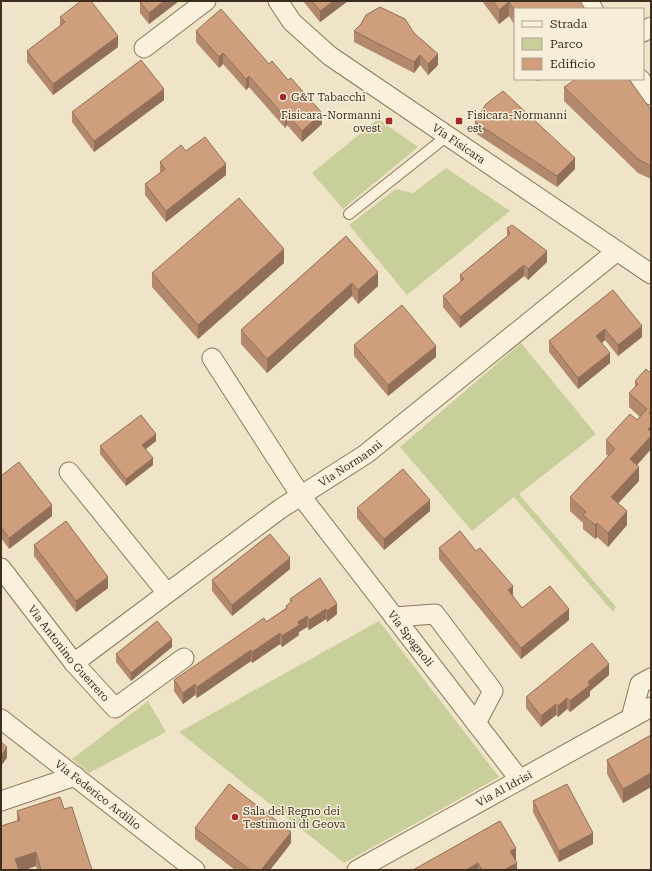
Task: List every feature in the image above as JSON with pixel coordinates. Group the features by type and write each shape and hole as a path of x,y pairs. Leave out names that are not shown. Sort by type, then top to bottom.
{"street":[{"path":"144,48 206,1"},
{"name":"Via Fisicara","path":"278,1 292,22 330,56 651,274"},
{"path":"641,80 651,95"},
{"name":"Via Normanni","path":"74,662 280,509 366,454 617,251"},
{"name":"Via Spagnoli","path":"212,358 301,496 520,780"},
{"path":"69,472 167,593"},
{"name":"Via Antonino Guerrero","path":"1,568 74,662 115,708 184,658"},
{"path":"394,618 435,614 493,691 476,723"},
{"path":"632,718 640,684 651,678"},
{"name":"Via Al Idrisi","path":"357,870 651,707"},
{"name":"Via Federico Ardilio","path":"1,719 194,870"},
{"path":"1,801 75,776"}],"lane":[{"path":"349,214 447,136"}],"green space":[{"path":"378,119 418,147 343,209 312,173"},
{"path":"446,168 510,211 407,295 349,225 396,189 413,193"},
{"path":"521,343 596,434 519,494 616,607 613,612 514,497 472,531 400,447"},
{"path":"379,621 499,777 344,863 179,732"},
{"path":"148,701 166,732 89,773 72,759"}],"building":[{"path":"81,1 91,1 118,36 53,84 27,51 65,22 60,17"},
{"path":"164,1 149,13 140,2"},
{"path":"312,1 334,1 320,11"},
{"path":"493,1 580,1 584,8 514,8 514,10 509,2 499,10"},
{"path":"380,7 405,19 414,33 438,54 428,64 420,55 414,62 354,31 361,24 366,15"},
{"path":"221,9 269,64 272,61 288,80 291,78 322,113 302,131 287,114 285,117 249,76 246,79 223,53 219,57 196,31"},
{"path":"141,60 164,89 94,141 72,112"},
{"path":"574,80 630,80 651,110 651,166 638,159 564,87"},
{"path":"503,91 575,158 557,176 475,122 486,104"},
{"path":"205,137 226,164 166,211 145,184 165,169 160,162 181,145 186,151"},
{"path":"239,198 284,249 198,325 152,273"},
{"path":"512,225 547,251 528,269 524,265 460,317 443,296 464,279 460,275 510,234 507,228"},
{"path":"346,236 378,272 358,290 352,283 267,359 241,330"},
{"path":"613,290 642,326 618,345 605,329 596,336 610,353 578,378 549,341"},
{"path":"402,305 436,346 388,385 354,345"},
{"path":"646,369 649,372 651,370 651,411 649,413 651,415 651,426 648,429 651,432 651,436 630,459 639,467 611,497 627,511 608,533 597,523 595,525 583,515 586,512 570,497 615,449 606,440 630,414 637,420 647,409 629,393 638,384 635,381"},
{"path":"141,415 156,434 142,445 153,458 126,479 100,446"},
{"path":"19,462 52,505 9,538 1,527 1,476"},
{"path":"403,469 430,500 384,539 357,508"},
{"path":"66,521 108,577 76,601 34,545"},
{"path":"460,531 476,551 480,548 513,586 508,590 522,608 550,586 569,609 521,648 439,548"},
{"path":"270,534 290,558 232,605 212,580"},
{"path":"320,578 337,604 309,620 307,616 298,622 299,625 282,636 280,633 252,652 251,650 197,687 195,684 183,693 174,680 264,618 266,622 287,608 286,606 292,601 290,599"},
{"path":"157,621 172,639 131,673 116,654"},
{"path":"592,643 609,664 588,682 590,685 570,701 567,698 558,706 556,704 541,716 526,697"},
{"path":"651,735 651,773 623,789 607,760"},
{"path":"1,742 7,747 1,756"},
{"name":"Sala del Regno dei Testimoni di Geova","path":"229,784 291,832 261,870 250,870 195,828"},
{"path":"567,784 593,833 559,851 533,801"},
{"path":"60,797 64,809 72,807 92,870 41,870 36,852 15,859 19,870 1,870 1,826 20,820 17,811"},
{"path":"500,821 516,848 510,851 517,863 504,870 482,870 478,863 466,870 413,870"}],"place":[{"name":"G&T Tabacchi","path":"283,97"},
{"name":"Fisicara-Normanni ovest","path":"389,121"},
{"name":"Fisicara-Normanni est","path":"459,121"},
{"name":"Sala del Regno dei Testimoni di Geova","path":"235,817"}]}
